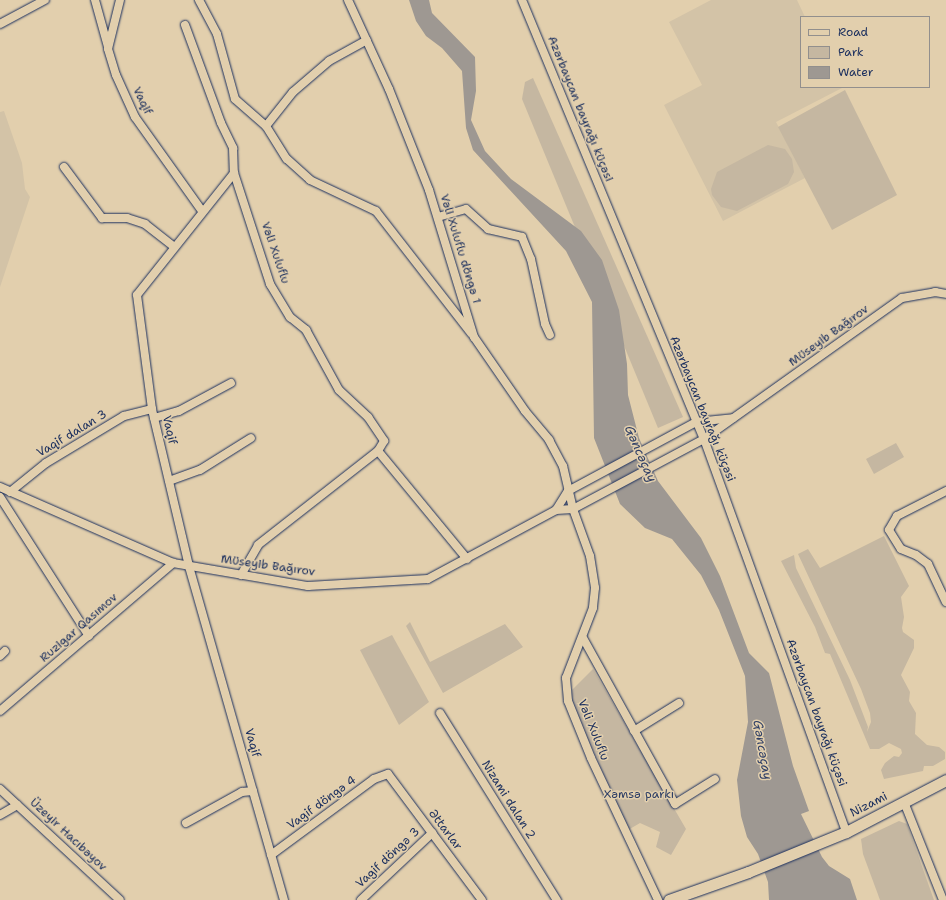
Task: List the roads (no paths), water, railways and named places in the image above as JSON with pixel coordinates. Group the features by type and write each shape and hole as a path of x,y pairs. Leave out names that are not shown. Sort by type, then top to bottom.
{"main road":[{"name":"Nizami","path":"669,900 686,896 846,832 946,780"}],"street":[{"path":"0,24 45,0"},
{"name":"Vaqif","path":"95,0 116,75 135,117 202,211 137,296 152,409 189,566 284,900"},
{"path":"108,49 120,0"},
{"path":"199,0 217,34 235,99 266,126 287,159 310,180 376,211 474,337"},
{"name":"Vəli Xuluflu döngə 1","path":"348,0 389,89 429,190 474,337 525,411 559,454 568,491"},
{"name":"Azərbaycan bayrağı küçəsi","path":"522,0 704,439 846,832"},
{"path":"185,25 220,123 233,148 234,173 202,211"},
{"path":"266,126 293,92 329,61 366,40"},
{"path":"64,167 102,218 127,218 141,222 154,230 174,247"},
{"name":"Vəli Xuluflu","path":"234,173 270,284 290,317 306,330 339,390 368,416 384,441 378,451"},
{"path":"438,218 466,209 488,229 512,232 522,237 531,259 545,324 550,335"},
{"name":"Müseyib Bağırov","path":"0,487 173,563 308,586 424,580 467,559 556,510 573,509 704,439 902,298 935,292 946,294"},
{"path":"154,418 179,411 231,383"},
{"name":"Vaqif dalan 3","path":"10,492 46,464 124,416 152,409"},
{"name":"Müseyib Bağırov","path":"556,510 568,491 672,434 696,422 734,418"},
{"path":"169,481 200,470 251,438"},
{"path":"241,575 258,545 378,451 467,559"},
{"name":"Vəli Xuluflu","path":"568,491 590,556 594,588 593,608 583,638 566,678 568,701 594,765 658,900"},
{"path":"946,491 897,516 889,530 901,549 916,555 928,564 946,601"},
{"path":"0,497 89,636"},
{"name":"Ruzigar Qasımov","path":"0,711 173,563"},
{"path":"583,638 675,804 715,779"},
{"path":"634,731 680,703"},
{"name":"Nizami dalan 2","path":"440,713 557,900"},
{"name":"Əttarlar","path":"388,774 482,900"},
{"name":"Vagif döngə 4","path":"271,855 374,779 388,774"},
{"name":"Üzeyir Hacıbəyov","path":"0,789 120,900"},
{"path":"186,823 242,792 253,791"},
{"path":"904,802 943,900"},
{"path":"0,815 17,805"},
{"name":"Vagif döngə 3","path":"361,900 432,833"}],"water":[{"name":"Gəncəçay","path":"409,0 429,0 432,13 475,57 476,91 471,120 485,151 511,179 581,231 602,260 619,310 627,364 628,395 639,438 658,481 701,538 720,576 749,653 769,673 793,766 809,811 801,814 822,857 829,866 850,879 857,900 769,900 768,882 758,854 747,837 741,816 737,780 748,722 745,676 719,610 701,575 672,539 645,528 620,504 594,438 592,302 566,251 473,150 466,128 462,71 442,48 426,36 416,21"}],"park label":[{"name":"Xəmsə parkı","path":"639,795"}]}
